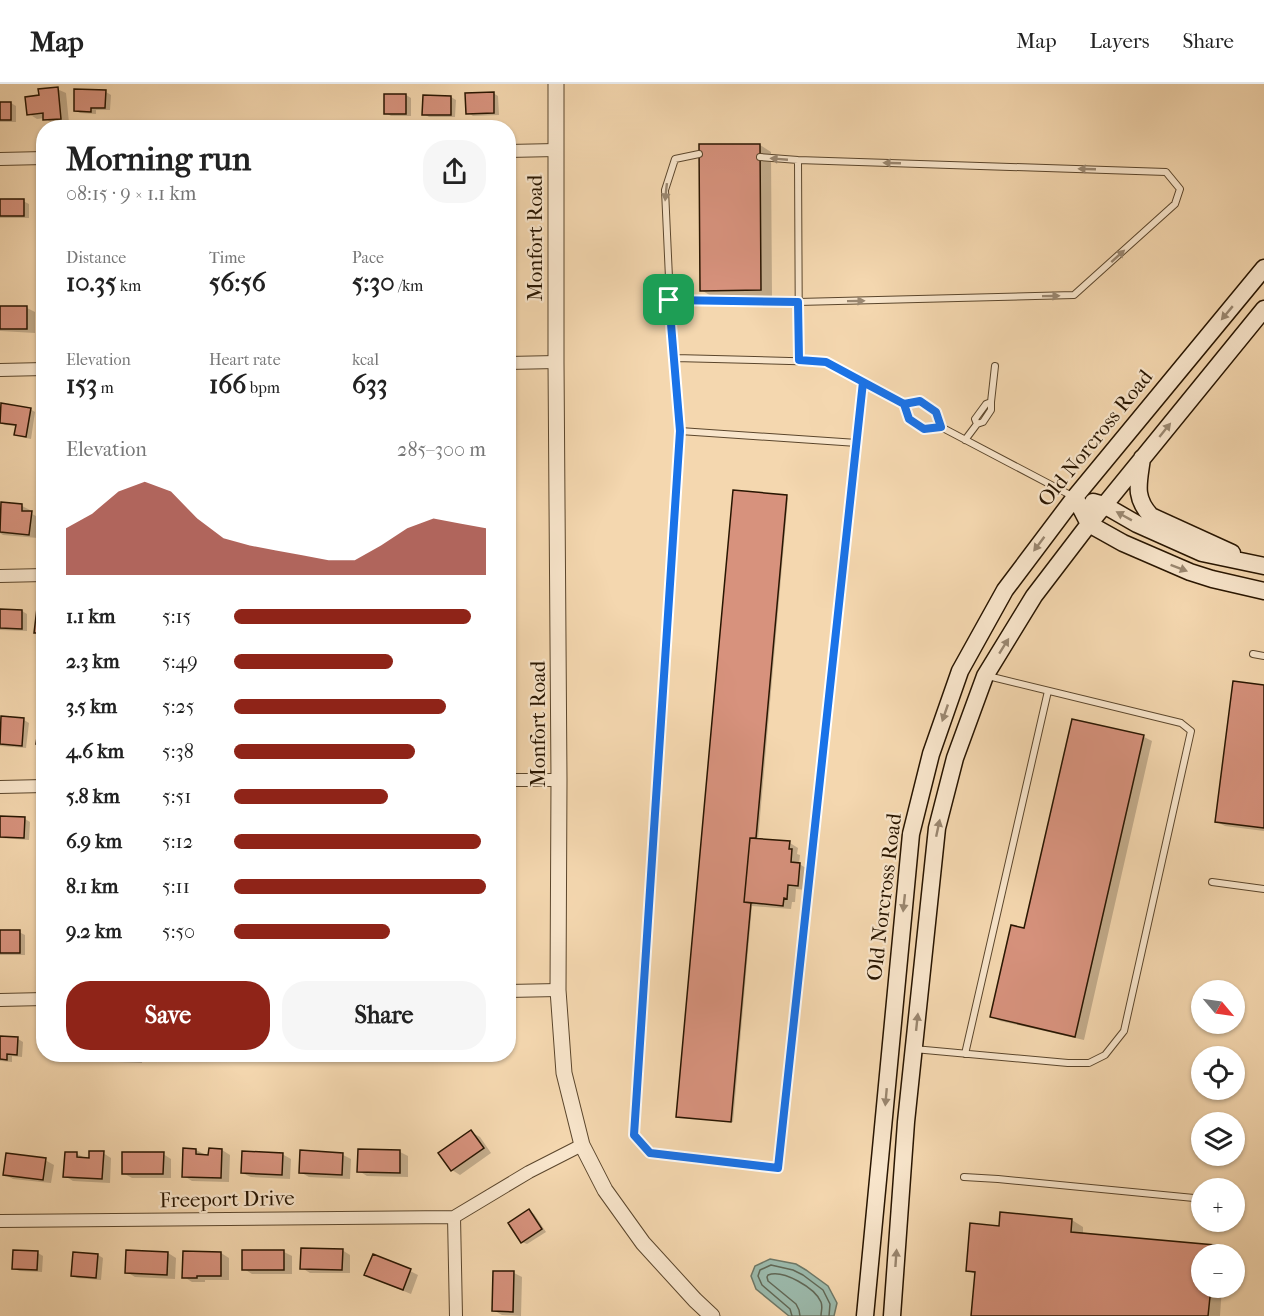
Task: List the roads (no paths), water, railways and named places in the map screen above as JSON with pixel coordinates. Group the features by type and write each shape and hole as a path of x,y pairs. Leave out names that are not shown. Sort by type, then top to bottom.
{"main road":[{"name":"Old Norcross Road","path":"865,1316 911,834 931,754 960,671 1005,590 1075,497 1264,268"},
{"path":"892,1316 906,1122 937,828 955,758 985,676 1034,596 1104,505 1264,309"},
{"path":"1142,458 1138,485 1140,499 1151,516 1261,566"},
{"path":"1075,497 1104,505 1137,524 1202,553 1261,566"},
{"path":"1075,497 1089,524 1123,543 1190,572 1264,591"}],"street":[{"name":"Monfort Road","path":"556,84 558,990 564,1073 582,1145 605,1190 643,1243 712,1316"},
{"path":"516,151 556,150"},
{"path":"0,159 36,158"},
{"path":"516,363 556,362"},
{"path":"0,370 36,369"},
{"path":"0,576 36,575"},
{"path":"516,780 559,780"},
{"path":"0,787 36,786"},
{"path":"516,991 558,990"},
{"path":"0,1000 36,999"},
{"path":"456,1316 454,1216 529,1172 582,1145"},
{"name":"Freeport Drive","path":"0,1221 454,1216"}],"lane":[{"path":"699,154 675,159 665,190 669,300 680,431 634,1135 650,1153 778,1168 863,382"},
{"path":"669,300 798,302 1074,295 1175,204 1180,189 1166,172 760,157"},
{"path":"798,160 799,360"},
{"path":"675,358 826,362 904,404 920,401 936,412 941,427"},
{"path":"965,441 991,410 995,366"},
{"path":"904,404 909,419 924,429 941,427 1075,497"},
{"path":"680,431 857,443"},
{"path":"1253,654 1264,656"},
{"path":"914,1049 1068,1063 1089,1063 1105,1055 1124,1031 1191,731 1181,723 985,676"},
{"path":"965,1054 1048,691"},
{"path":"1212,882 1264,889"},
{"path":"964,1177 1191,1198"}],"water":[{"path":"770,1259 796,1264 828,1286 837,1303 834,1316 789,1316 756,1289 751,1276 755,1266"}]}
